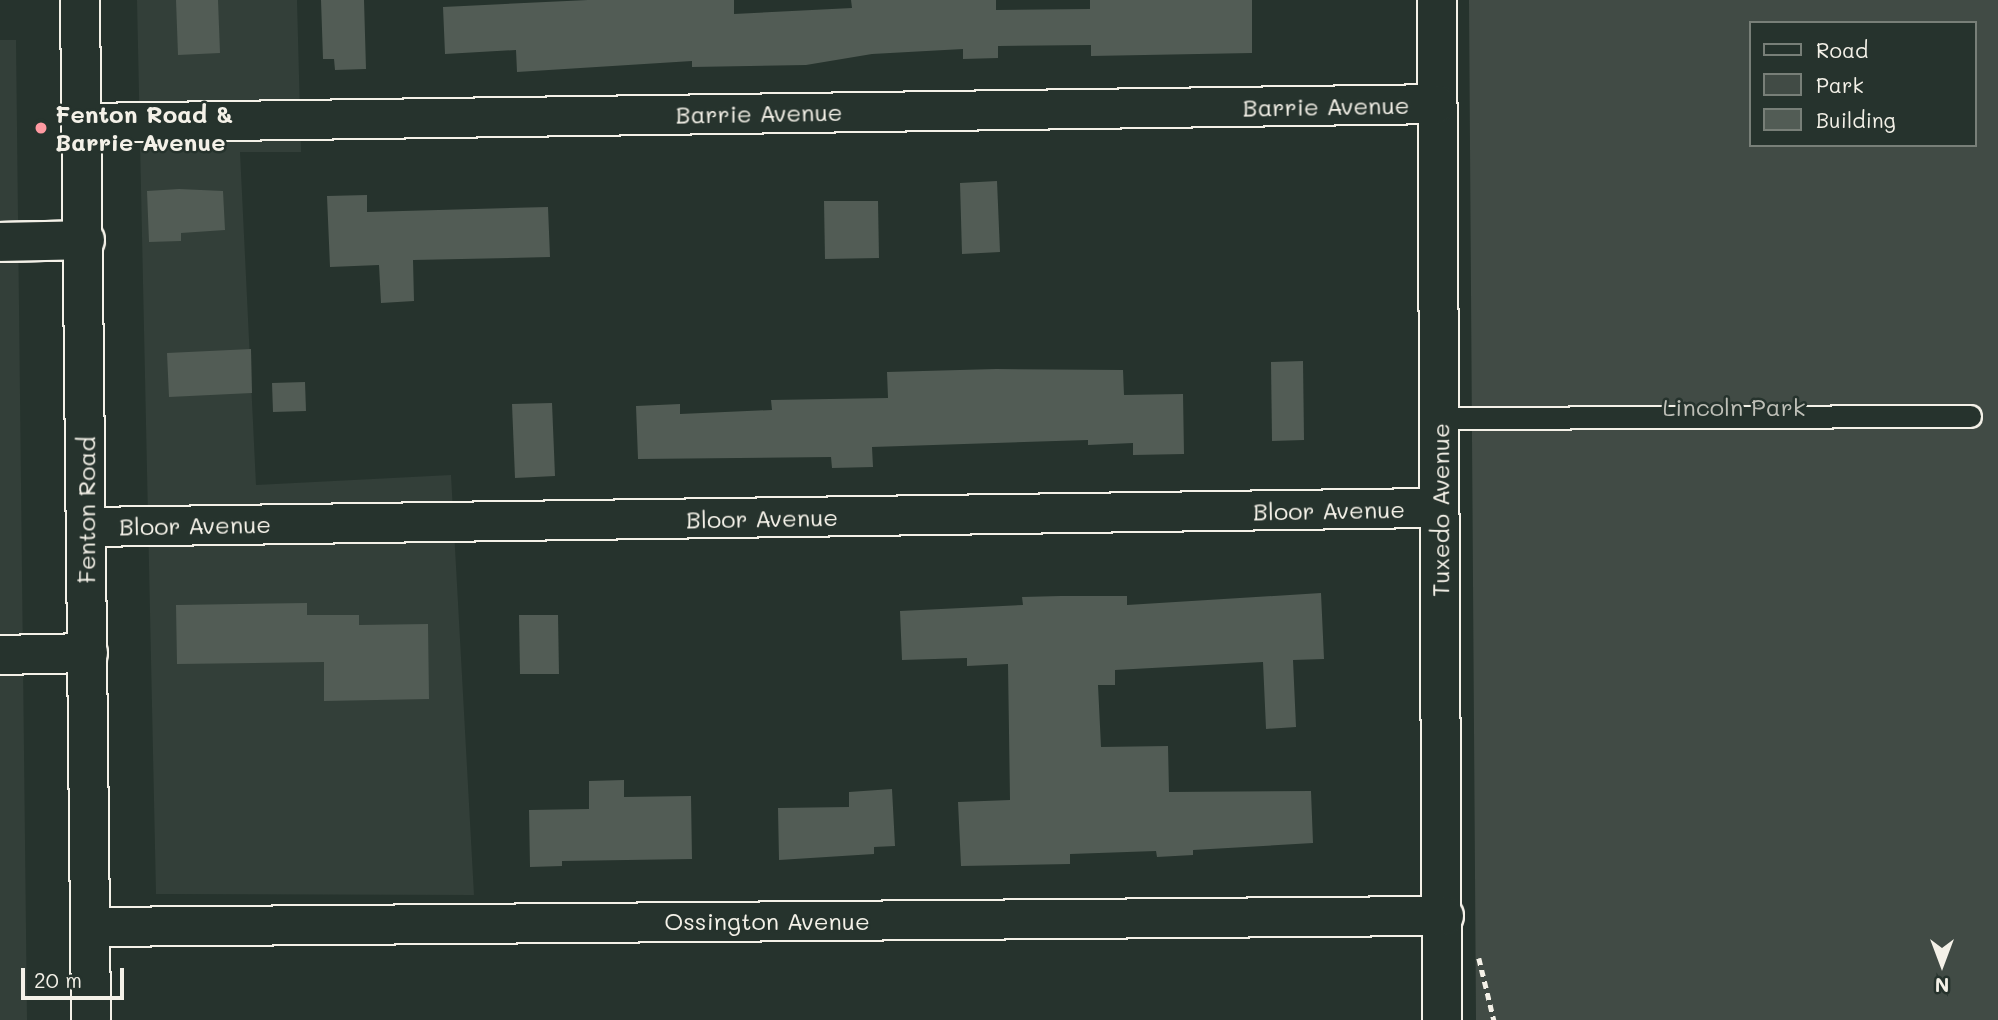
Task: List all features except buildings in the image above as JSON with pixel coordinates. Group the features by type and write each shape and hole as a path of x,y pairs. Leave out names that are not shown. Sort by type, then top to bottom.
{"street":[{"name":"Fenton Road","path":"80,0 85,240 92,1020"},
{"name":"Tuxedo Avenue","path":"1437,0 1441,418 1438,508 1444,916 1442,1020"},
{"name":"Barrie Avenue","path":"82,123 1437,104"},
{"path":"0,242 85,240"},
{"name":"Bloor Avenue","path":"86,527 1438,508"},
{"path":"0,655 88,653"},
{"name":"Ossington Avenue","path":"90,927 1444,916"}],"lane":[{"path":"1441,418 1970,416"}],"shaded area":[{"path":"137,0 297,0 301,152 240,152 256,485 451,475 474,895 156,894"},
{"path":"0,40 16,40 27,1020 0,1020"}],"green space":[{"name":"Lincoln Park","path":"1469,0 1998,0 1998,1020 1476,1020"}],"place":[{"name":"Fenton Road & Barrie Avenue","path":"41,128"}]}
